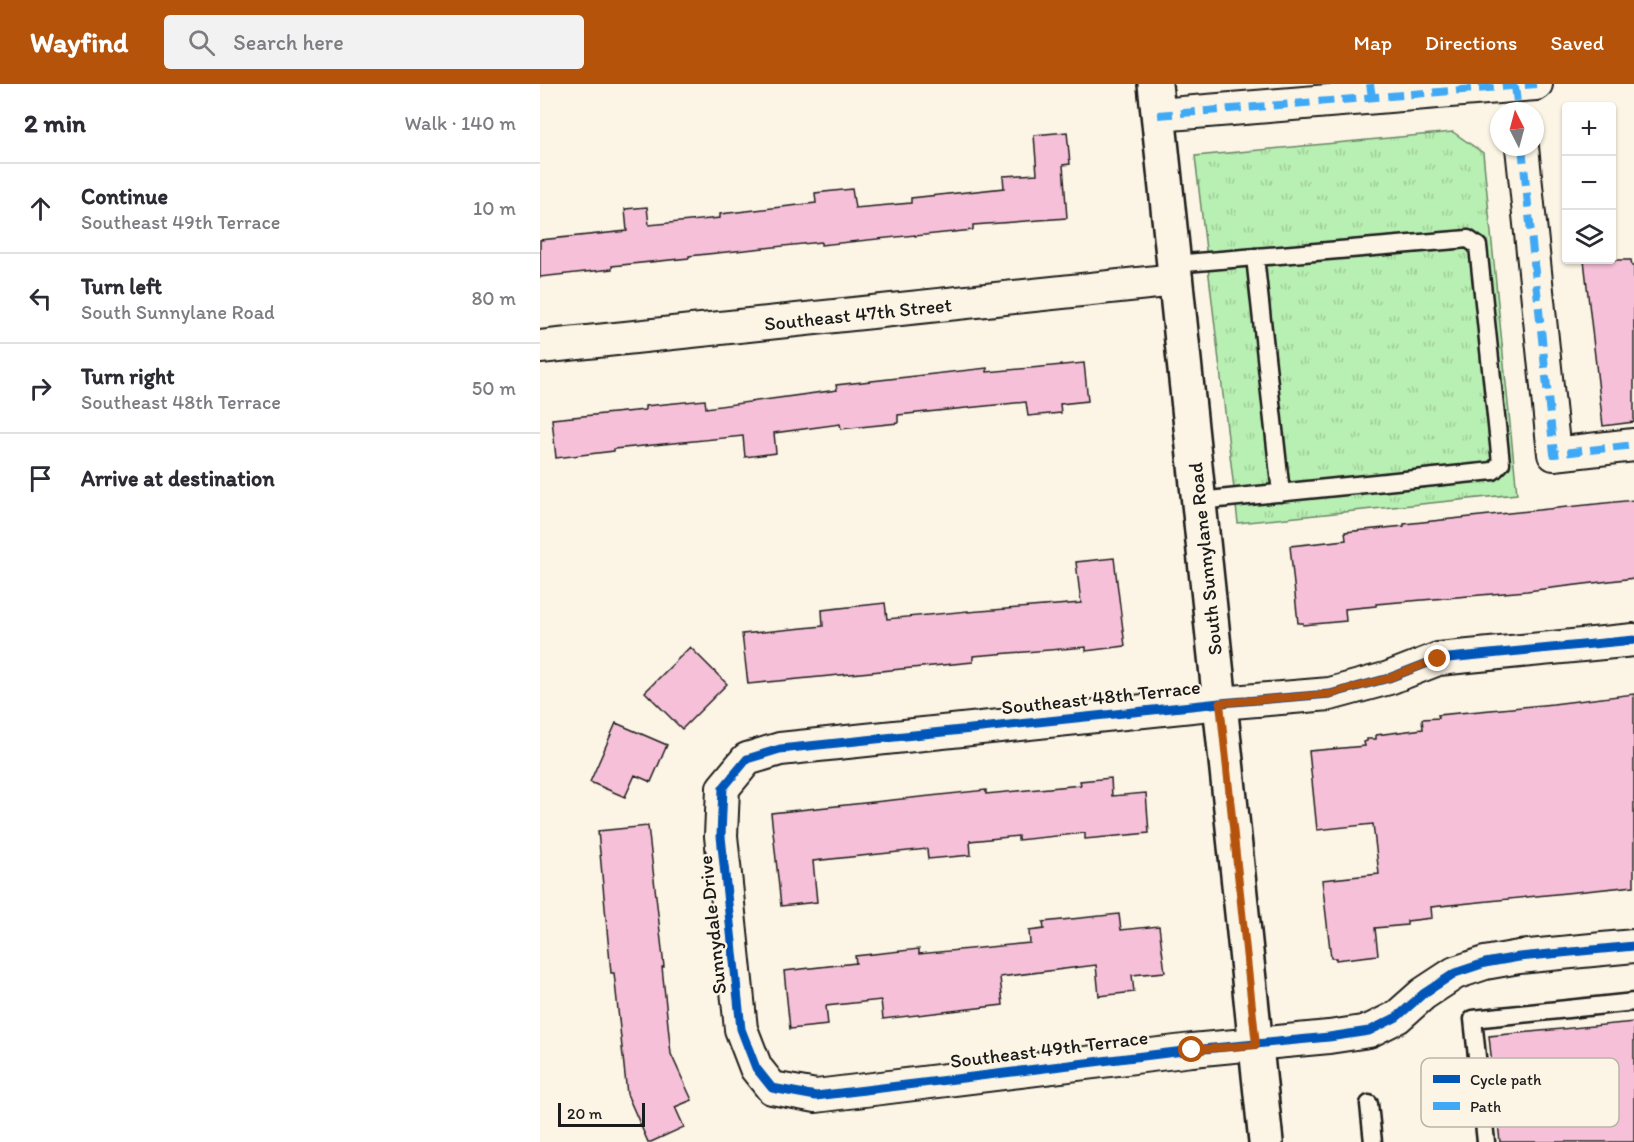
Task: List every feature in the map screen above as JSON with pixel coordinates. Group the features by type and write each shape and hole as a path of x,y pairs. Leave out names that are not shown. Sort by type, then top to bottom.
{"main road":[{"name":"South Sunnylane Road","path":"1157,100 1266,1142"}],"street":[{"path":"1157,100 1371,90 1523,94"},
{"path":"1523,156 1554,454 1634,445"},
{"name":"Southeast 47th Street","path":"540,347 1175,272"},
{"name":"Southeast 48th Terrace","path":"747,759 780,749 1220,703 1330,694 1389,678 1438,659 1634,640"},
{"name":"Sunnydale Drive","path":"747,759 723,788 721,836 741,1029 756,1068 772,1088"},
{"name":"Southeast 49th Terrace","path":"772,1088 816,1096 1369,1031 1397,1017 1423,994 1455,973 1485,963 1519,957 1634,946"}],"lane":[{"path":"1175,272 1255,257 1468,239 1478,246 1502,463 1493,471 1198,501"},
{"path":"1255,257 1281,493"},
{"path":"1477,1058 1473,1019 1634,1002"},
{"path":"1369,1104 1373,1142"},
{"path":"1484,1127 1485,1142"}],"green space":[{"path":"1453,132 1483,153 1517,494 1238,523 1195,156"}],"building":[{"path":"1067,132 1070,164 1063,165 1067,218 973,225 973,230 915,236 821,245 821,242 689,256 689,258 612,266 612,269 540,277 540,240 627,231 625,209 647,207 649,225 720,218 720,214 816,203 815,193 852,189 855,208 911,203 911,198 1004,188 1003,176 1037,174 1034,135"},
{"path":"1616,260 1631,260 1634,266 1634,422 1603,426 1584,264 1616,264"},
{"path":"1084,363 1088,401 1060,404 1061,413 1028,416 1026,402 898,415 898,423 841,429 840,424 774,433 776,453 745,457 743,436 614,449 614,451 556,458 552,419 645,410 645,406 705,400 706,408 837,390 836,385 987,368 987,372"},
{"path":"1634,500 1634,578 1527,591 1376,604 1376,606 1345,609 1346,621 1303,625 1303,623 1298,623 1290,546 1346,540 1345,532 1404,526 1404,524"},
{"path":"1114,558 1125,646 1086,651 1086,647 973,656 973,662 748,684 742,634 823,626 822,610 885,603 887,619 1081,603 1076,562"},
{"path":"690,647 727,684 682,729 645,692"},
{"path":"1634,694 1634,886 1431,907 1432,918 1407,921 1407,925 1375,928 1378,955 1336,960 1336,958 1331,958 1322,880 1379,874 1373,824 1317,830 1309,751 1365,746 1364,742 1367,739 1376,739 1376,735 1423,729 1422,719 1439,718 1438,715"},
{"path":"616,723 667,745 651,782 635,775 625,797 590,782"},
{"path":"1111,778 1112,796 1146,793 1149,833 1085,839 1085,833 1018,840 1018,836 970,841 971,855 928,859 927,849 813,861 817,902 781,906 771,813 986,790 986,794 1081,785 1080,781"},
{"path":"648,826 671,1054 692,1100 675,1107 684,1127 651,1142 648,1142 627,1094 614,973 611,973 598,831"},
{"path":"1119,914 1121,930 1159,926 1165,972 1132,975 1134,992 1099,996 1096,965 1000,977 1003,1005 883,1019 881,1000 826,1006 828,1025 790,1029 784,971 856,963 855,956 919,949 919,954 1030,943 1029,931 1044,929 1043,922"},
{"path":"1634,1022 1634,1142 1500,1142 1498,1127 1619,1127 1619,1058 1491,1058 1489,1036"}],"marked path":[{"path":"1370,84 1372,97"},
{"path":"1158,115 1536,84"},
{"path":"1515,86 1517,102"},
{"path":"1523,156 1554,454 1634,445"}],"cycle path":[{"path":"1634,640 1438,659 1389,678 1330,694 1220,703 780,749 747,759 723,788 721,836 741,1029 756,1068 772,1088 816,1096 1369,1031 1397,1017 1423,994 1455,973 1485,963 1519,957 1634,946"}],"route":[{"path":"1192,1050 1256,1045 1220,703 1330,694 1389,678 1438,659"}]}
